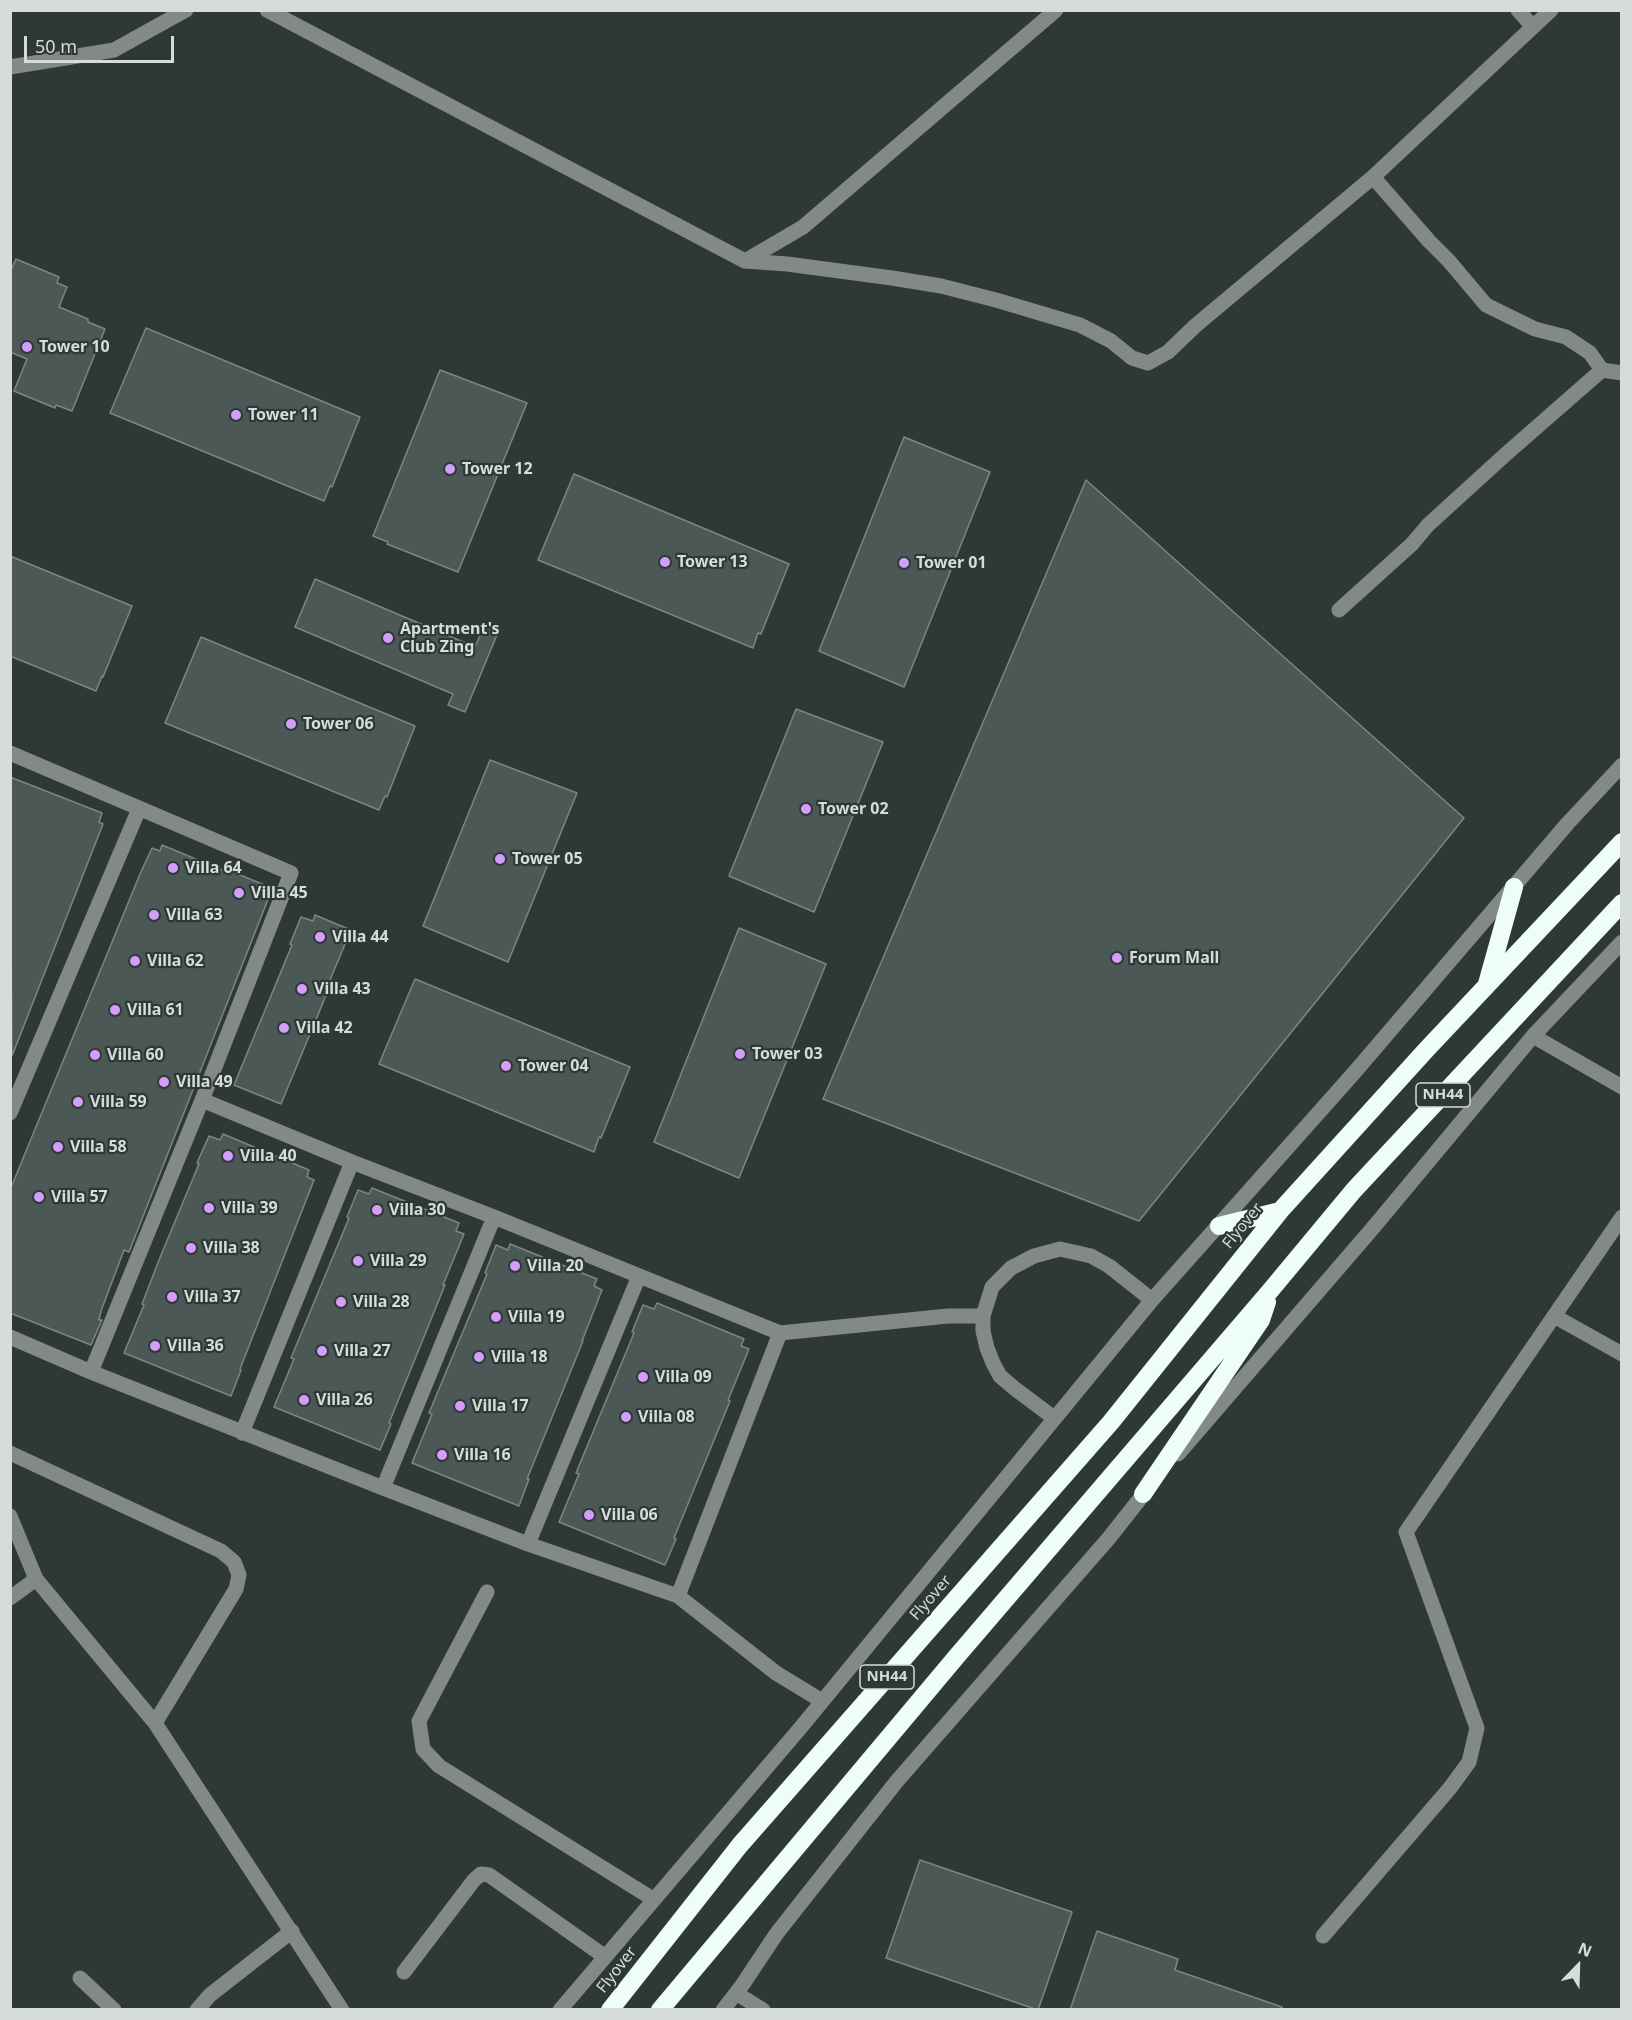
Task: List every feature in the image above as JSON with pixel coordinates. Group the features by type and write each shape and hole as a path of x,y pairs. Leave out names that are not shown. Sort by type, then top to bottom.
{"highway":[{"name":"NH44","path":"1280,1211 1622,842"},
{"path":"1487,986 1514,887"},
{"name":"NH44","path":"660,2010 1100,1487 1270,1291 1354,1190 1622,903"},
{"path":"1219,1226 1280,1211"},
{"name":"Flyover","path":"610,2010 740,1845 1111,1422 1280,1211"},
{"path":"1143,1494 1261,1320 1270,1291"}],"street":[{"path":"10,67 114,50 186,10"},
{"path":"267,10 745,261 787,264 941,286 1080,325 1111,341 1132,358 1148,363 1168,352 1373,177 1551,10"},
{"path":"745,261 803,227 1056,10"},
{"path":"1518,10 1533,27"},
{"path":"1373,177 1486,304 1535,329 1566,337 1590,353 1602,369 1622,373"},
{"path":"1339,610 1412,544 1428,525 1602,369"},
{"path":"10,753 291,873 202,1100 91,1372"},
{"path":"560,2010 822,1701 1152,1300 1353,1074 1568,823 1622,765"},
{"path":"10,1113 139,809"},
{"path":"723,2010 777,1933 897,1781 1109,1538 1143,1494 1356,1247 1533,1036 1622,942"},
{"path":"1533,1036 1622,1086"},
{"path":"202,1100 780,1333 948,1316 983,1316"},
{"path":"242,1433 352,1162"},
{"path":"382,1488 494,1217"},
{"path":"1323,1936 1450,1788 1469,1762 1477,1728 1406,1532 1622,1217"},
{"path":"1054,1418 1000,1376 993,1363 983,1331 983,1316 992,1287 1011,1268 1034,1256 1060,1249 1091,1256 1109,1266 1152,1300"},
{"path":"528,1544 639,1276"},
{"path":"1554,1316 1622,1354"},
{"path":"678,1596 780,1333"},
{"path":"10,1336 91,1372 382,1488 528,1544 678,1596 777,1673 822,1701"},
{"path":"10,1453 221,1551 234,1562 239,1575 236,1589 155,1723"},
{"path":"10,1516 36,1579 155,1723 342,2010"},
{"path":"10,1598 36,1579"},
{"path":"487,1592 419,1721 423,1749 439,1766 653,1899"},
{"path":"404,1972 481,1874 489,1875 604,1956"},
{"path":"197,2010 210,1995 291,1931"},
{"path":"80,1978 114,2010"},
{"path":"736,1993 763,2010"}],"building":[{"path":"16,259 59,277 57,283 67,287 59,307 105,329 72,411 56,405 55,408 14,391 27,359 10,352 10,272"},
{"path":"146,328 360,417 332,487 330,486 324,501 110,413"},
{"path":"440,370 527,403 458,572 387,544 388,542 373,536"},
{"path":"904,437 990,472 904,687 819,651"},
{"path":"574,474 789,564 761,634 758,633 753,648 538,560"},
{"name":"Forum Mall","path":"1086,480 1464,818 1139,1221 823,1099"},
{"path":"10,556 132,606 96,691 10,656"},
{"name":"Apartment's Club Zing","path":"315,579 475,647 485,624 499,630 465,712 448,705 453,694 295,627"},
{"path":"201,637 415,726 387,797 385,796 379,810 165,723"},
{"path":"796,709 883,742 814,912 729,876"},
{"path":"490,760 577,793 508,962 423,926"},
{"path":"10,777 102,813 99,822 103,824 12,1056"},
{"path":"162,845 267,886 264,895 269,897 129,1252 124,1250 101,1311 99,1320 102,1320 91,1345 10,1313 10,1190 140,874 152,848 160,851"},
{"path":"315,915 351,930 281,1104 234,1085 292,945 290,944 301,917 313,921"},
{"path":"739,928 826,964 739,1178 654,1142"},
{"path":"415,979 630,1067 594,1152 379,1064"},
{"path":"223,1134 309,1170 307,1177 314,1180 231,1396 124,1353 209,1136 220,1140"},
{"path":"372,1188 459,1223 456,1231 464,1234 380,1450 274,1407 294,1359 291,1358 349,1218 347,1217 358,1190 369,1194"},
{"path":"510,1244 597,1279 594,1286 602,1290 527,1479 529,1479 519,1506 412,1463 432,1414 429,1413 487,1274 485,1273 496,1245 508,1250"},
{"path":"657,1303 744,1339 741,1346 749,1349 665,1565 559,1522 579,1474 576,1473 634,1333 632,1332 643,1305 654,1309"},
{"path":"920,1860 1072,1912 1038,2010 886,1958"},
{"path":"1097,1931 1178,1959 1175,1970 1282,2007 1282,2010 1070,2010"}],"place":[{"name":"Tower 10","path":"27,347"},
{"name":"Tower 11","path":"236,415"},
{"name":"Tower 12","path":"450,469"},
{"name":"Tower 13","path":"665,562"},
{"name":"Tower 01","path":"904,563"},
{"name":"Apartment's Club Zing","path":"388,638"},
{"name":"Tower 06","path":"291,724"},
{"name":"Tower 02","path":"806,809"},
{"name":"Tower 05","path":"500,859"},
{"name":"Villa 64","path":"173,868"},
{"name":"Villa 45","path":"239,893"},
{"name":"Villa 63","path":"154,915"},
{"name":"Villa 44","path":"320,937"},
{"name":"Forum Mall","path":"1117,958"},
{"name":"Villa 62","path":"135,961"},
{"name":"Villa 43","path":"302,989"},
{"name":"Villa 61","path":"115,1010"},
{"name":"Villa 42","path":"284,1028"},
{"name":"Tower 03","path":"740,1054"},
{"name":"Villa 60","path":"95,1055"},
{"name":"Tower 04","path":"506,1066"},
{"name":"Villa 49","path":"164,1082"},
{"name":"Villa 59","path":"78,1102"},
{"name":"Villa 58","path":"58,1147"},
{"name":"Villa 40","path":"228,1156"},
{"name":"Villa 57","path":"39,1197"},
{"name":"Villa 39","path":"209,1208"},
{"name":"Villa 30","path":"377,1210"},
{"name":"Villa 38","path":"191,1248"},
{"name":"Villa 29","path":"358,1261"},
{"name":"Villa 20","path":"515,1266"},
{"name":"Villa 37","path":"172,1297"},
{"name":"Villa 28","path":"341,1302"},
{"name":"Villa 19","path":"496,1317"},
{"name":"Villa 36","path":"155,1346"},
{"name":"Villa 27","path":"322,1351"},
{"name":"Villa 18","path":"479,1357"},
{"name":"Villa 09","path":"643,1377"},
{"name":"Villa 26","path":"304,1400"},
{"name":"Villa 17","path":"460,1406"},
{"name":"Villa 08","path":"626,1417"},
{"name":"Villa 16","path":"442,1455"},
{"name":"Villa 06","path":"589,1515"}]}
